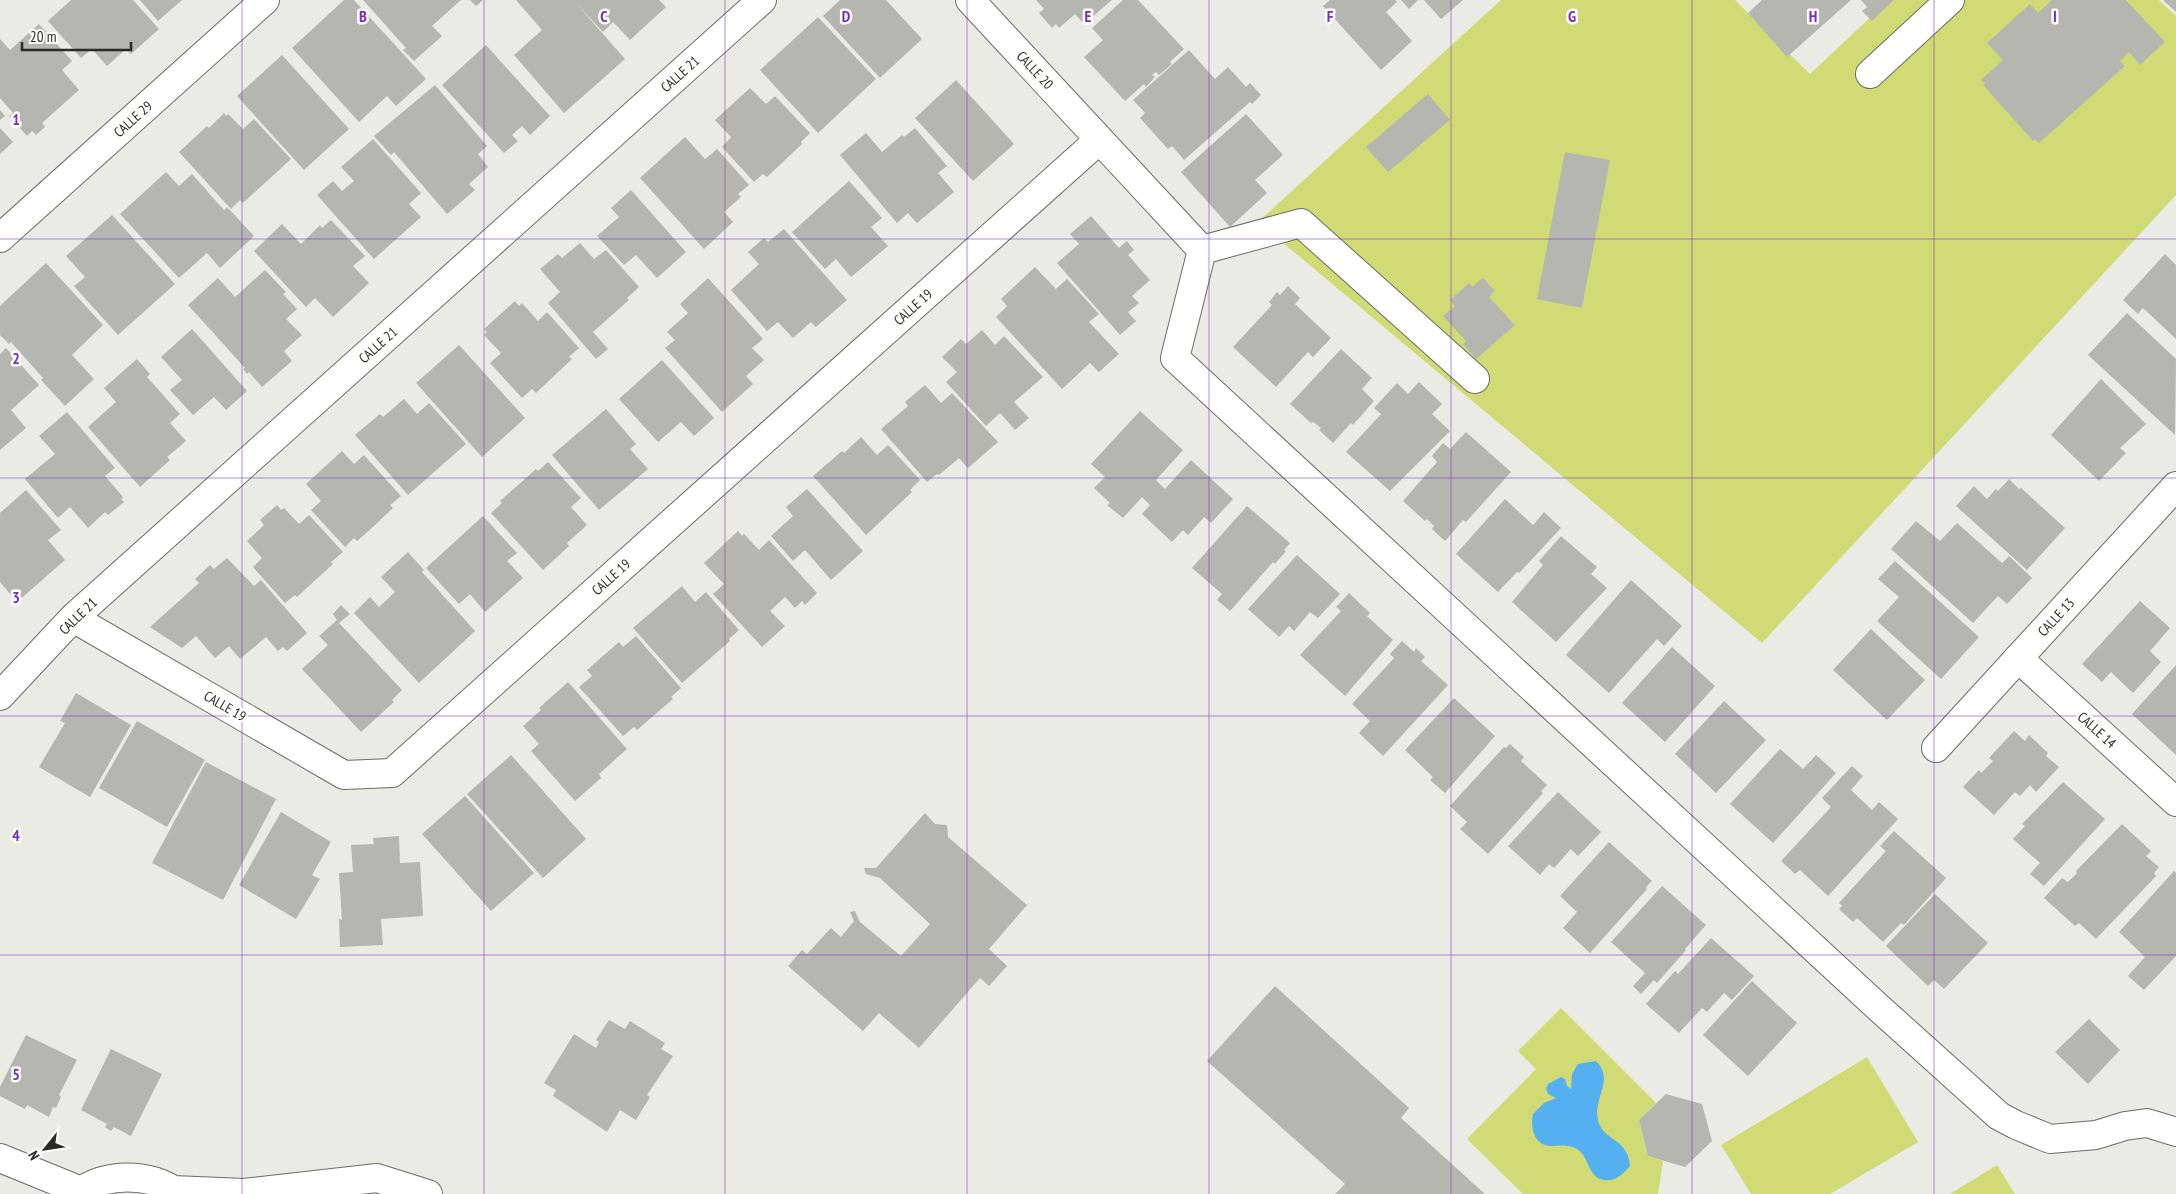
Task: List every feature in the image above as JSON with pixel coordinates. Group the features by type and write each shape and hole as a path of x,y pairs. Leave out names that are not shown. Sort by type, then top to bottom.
{"street":[{"name":"CALLE 29","path":"0,238 265,0"},
{"name":"CALLE 21","path":"0,696 74,618 762,0"},
{"name":"CALLE 20","path":"970,0 1202,250"},
{"path":"1870,74 1950,0"},
{"name":"CALLE 19","path":"74,618 344,775 392,773 1099,140"},
{"path":"1475,379 1301,222 1202,250 1175,358 1998,1116 2050,1139 2096,1135 2124,1126 2147,1123 2176,1132"},
{"name":"CALLE 13","path":"1936,748 2176,486"},
{"name":"CALLE 14","path":"2018,658 2176,802"},
{"path":"0,1158 79,1192 105,1179 140,1177 176,1192 244,1193 377,1178 428,1194"}],"green space":[{"path":"1501,0 1735,0 1810,74 1889,0 2159,0 2176,16 2176,195 1762,643 1258,222"},
{"path":"1561,1008 1656,1103 1639,1120 1648,1156 1663,1161 1658,1194 1523,1194 1467,1139 1536,1069 1518,1051"},
{"path":"1867,1057 1918,1142 1830,1194 1751,1194 1721,1145"},
{"path":"1997,1165 2015,1194 1950,1194"}],"water":[{"path":"1596,1061 1604,1075 1598,1104 1598,1120 1605,1132 1625,1150 1630,1166 1619,1177 1612,1180 1604,1180 1594,1175 1584,1157 1574,1147 1550,1146 1540,1142 1534,1134 1532,1124 1533,1114 1544,1103 1556,1098 1548,1094 1546,1088 1548,1084 1561,1077 1565,1079 1567,1086 1571,1089 1572,1074 1578,1064"}],"building":[{"path":"71,0 133,0 159,29 131,54 126,49 107,66 92,49 81,58 48,21"},
{"path":"140,0 182,0 158,21"},
{"path":"344,0 354,0 426,79 396,106 387,96 359,122 292,48"},
{"path":"363,0 461,0 432,26 442,36 414,61 403,50 406,48"},
{"path":"470,0 483,0 476,6"},
{"path":"516,0 659,0 666,7 630,40 613,22 603,32 575,2 625,59 564,113 514,55 542,30"},
{"path":"840,0 886,0 922,39 880,78 823,16"},
{"path":"1036,0 1112,0 1084,24 1075,14 1059,28 1056,24 1052,28 1039,13 1044,9"},
{"path":"1123,0 1138,0 1184,49 1170,62 1172,64 1159,75 1156,72 1152,75 1155,77 1146,87 1144,84 1125,101 1084,57 1103,40 1092,28"},
{"path":"1330,0 1395,0 1397,2 1386,12 1412,41 1381,70 1323,6"},
{"path":"1401,0 1418,0 1409,9"},
{"path":"1424,0 1463,0 1441,19"},
{"path":"1762,0 1851,0 1787,57 1748,13"},
{"path":"1861,0 1894,0 1872,21 1862,11 1867,7"},
{"path":"2052,0 2126,0 2165,42 2140,65 2129,52 2120,61 2125,66 2039,143 2035,139 2033,141 1983,85 1985,83 1981,80 2003,60 1987,43 2030,4 2038,13"},
{"path":"2163,0 2176,0 2176,12"},
{"path":"818,17 876,79 818,133 760,70"},
{"path":"39,24 72,61 62,70 79,90 42,123 45,127 36,135 32,131 27,136 9,116 13,113 0,98 0,39 10,50"},
{"path":"486,45 550,116 530,135 522,126 512,135 518,141 504,153 442,85"},
{"path":"1189,50 1215,79 1228,67 1246,87 1250,83 1261,95 1252,104 1250,102 1184,160 1172,146 1168,149 1140,118 1145,113 1133,100"},
{"path":"282,55 349,129 304,170 237,96"},
{"path":"956,80 1014,144 973,181 915,118"},
{"path":"435,85 487,146 478,154 488,167 469,184 475,190 447,214 394,152 391,155 374,136"},
{"path":"750,88 766,104 775,96 810,133 801,142 802,144 767,177 763,174 754,182 722,147 731,137 715,120"},
{"path":"1428,94 1450,120 1388,172 1366,147"},
{"path":"0,110 5,116 0,120"},
{"path":"224,113 226,116 228,114 243,129 254,119 291,159 243,203 240,200 231,209 179,152 207,126 209,128"},
{"path":"1246,114 1283,155 1255,180 1267,193 1230,227 1181,172"},
{"path":"0,128 13,142 0,154"},
{"path":"915,128 947,166 938,173 954,192 917,223 908,213 897,223 840,155 866,133 882,152 902,135 904,137"},
{"path":"685,137 705,159 717,149 749,185 738,194 741,197 724,212 733,222 704,249 640,178"},
{"path":"373,139 421,193 409,204 421,217 374,259 317,195 333,181 342,191 354,181 341,167"},
{"path":"1565,152 1610,160 1582,308 1537,299"},
{"path":"166,172 179,186 192,174 224,210 227,207 254,236 220,268 207,253 179,278 120,214"},
{"path":"849,181 882,218 871,227 888,246 851,277 836,259 825,269 792,232"},
{"path":"631,190 686,252 657,278 636,255 624,265 597,236 619,217 611,208"},
{"path":"112,215 175,284 118,335 74,286 85,277 66,256"},
{"path":"1091,216 1119,248 1127,241 1134,250 1128,255 1150,280 1132,296 1139,303 1128,312 1136,321 1120,335 1057,263 1079,244 1070,234"},
{"path":"331,220 365,256 353,266 369,283 333,317 315,298 306,307 254,251 282,224 301,244 320,225 322,228"},
{"path":"784,229 847,300 816,327 811,322 793,338 778,322 767,331 731,290 759,264 748,252 764,238 768,242"},
{"path":"580,243 594,259 606,250 639,287 627,298 629,300 593,332 608,349 596,359 548,303 560,292 540,269 558,254 562,258"},
{"path":"2165,254 2176,265 2176,339 2143,308 2138,314 2123,300"},
{"path":"46,263 103,325 72,355 94,379 65,406 41,380 43,378 11,342 9,344 0,335 0,306"},
{"path":"1035,267 1056,289 1067,279 1099,314 1089,322 1119,354 1099,372 1090,363 1062,389 996,317 1007,306 1001,299"},
{"path":"265,270 286,292 283,294 297,309 286,319 302,335 284,351 292,361 262,387 249,372 247,374 243,369 245,368 188,305 218,278 235,297"},
{"path":"708,278 763,339 752,348 764,360 746,376 753,384 722,412 665,348 675,340 667,332 688,313 680,304"},
{"path":"1483,278 1495,291 1489,297 1515,325 1476,359 1463,344 1466,341 1443,316 1455,306 1450,300 1469,283 1472,287"},
{"path":"1288,286 1300,298 1295,304 1331,338 1313,357 1308,352 1276,387 1233,347 1272,305 1269,302 1277,292 1280,295"},
{"path":"515,301 519,306 522,303 538,321 547,312 579,348 569,357 572,359 536,393 532,389 522,398 490,363 501,353 484,335 487,332 484,329"},
{"path":"2127,313 2176,359 2175,435 2088,355"},
{"path":"192,329 247,391 226,410 214,397 193,415 170,390 182,380 161,357"},
{"path":"982,330 995,345 1004,336 1043,377 1014,402 1029,418 1015,430 1000,413 986,426 946,382 957,372 942,357 961,339 966,344"},
{"path":"459,345 525,418 482,457 416,383"},
{"path":"6,348 39,385 11,410 26,428 0,450 0,354"},
{"path":"1341,349 1372,378 1362,389 1374,401 1353,425 1351,423 1333,443 1319,430 1321,428 1313,422 1311,423 1290,404"},
{"path":"137,359 150,374 147,377 180,414 170,423 186,441 167,457 170,460 140,487 88,427 116,402 104,388"},
{"path":"662,360 714,418 694,436 681,422 658,442 619,399"},
{"path":"2101,379 2146,424 2120,448 2126,453 2099,481 2051,435"},
{"path":"1419,382 1442,404 1432,414 1450,431 1390,491 1346,452 1381,414 1374,408 1397,383 1408,394"},
{"path":"925,385 941,403 952,393 998,442 968,468 959,458 939,475 937,474 927,482 881,429 908,406 905,402"},
{"path":"404,399 417,414 429,403 466,444 408,495 355,435 380,414 383,417"},
{"path":"606,409 636,444 630,449 648,469 599,510 552,455"},
{"path":"1140,411 1183,450 1156,480 1165,489 1191,460 1233,499 1211,523 1204,517 1188,535 1183,530 1172,542 1142,514 1150,505 1142,497 1123,518 1107,505 1110,503 1094,488 1105,477 1091,464"},
{"path":"67,412 115,468 105,476 123,497 121,499 124,502 108,515 105,512 88,528 70,507 58,518 25,479 55,454 39,436"},
{"path":"1466,432 1511,472 1466,522 1463,520 1445,541 1432,529 1434,526 1427,519 1425,521 1403,501 1437,462 1432,456 1443,443 1450,449"},
{"path":"861,437 877,455 888,445 920,480 910,490 912,492 866,535 813,476 842,451 844,453"},
{"path":"342,451 354,464 364,455 401,496 390,505 393,508 373,527 357,541 354,538 345,547 311,510 321,501 306,484"},
{"path":"548,462 581,498 571,507 587,525 567,543 569,546 543,570 491,513 502,503 500,501 536,469 538,471"},
{"path":"2009,479 2065,528 2027,570 1956,506 1974,486 1987,499"},
{"path":"807,489 863,551 831,580 805,550 793,561 771,536 793,516 786,507"},
{"path":"26,490 61,530 48,540 65,560 17,602 0,582 0,513"},
{"path":"1505,499 1533,525 1544,512 1561,528 1519,573 1517,572 1498,592 1456,554"},
{"path":"277,505 281,510 284,508 299,524 309,515 343,552 331,562 333,564 297,597 295,595 285,603 253,567 262,558 247,541 264,525 260,520"},
{"path":"1247,506 1290,543 1275,564 1273,562 1230,611 1217,600 1222,594 1192,568"},
{"path":"483,516 517,553 507,561 523,578 485,612 470,594 459,604 426,568"},
{"path":"1916,521 1940,541 1957,523 2002,563 2009,556 2032,578 2007,604 1998,596 1973,623 1891,549"},
{"path":"738,531 742,536 744,534 759,550 769,540 817,593 805,605 802,601 795,608 785,597 770,611 785,626 762,647 713,594 724,584 704,563"},
{"path":"1561,536 1597,567 1591,574 1607,588 1556,642 1512,602 1543,565 1539,561"},
{"path":"408,552 424,570 422,572 475,631 419,683 354,613 370,597 379,607 395,592 381,577"},
{"path":"1297,555 1340,594 1318,618 1310,612 1294,631 1289,626 1279,637 1248,609"},
{"path":"227,558 254,586 261,580 307,633 287,651 283,647 278,651 266,637 240,659 229,646 215,658 196,636 182,648 150,627 199,583 195,579 210,565 214,569"},
{"path":"1895,561 1979,637 1941,679 1877,621 1899,597 1878,579"},
{"path":"1631,580 1682,626 1664,646 1657,639 1609,693 1566,655"},
{"path":"682,586 695,602 706,592 739,630 729,639 730,641 682,683 633,628"},
{"path":"1349,593 1370,613 1367,616 1393,640 1345,696 1300,655 1341,611 1336,607"},
{"path":"2140,601 2170,628 2150,651 2161,662 2133,693 2111,672 2102,682 2082,664"},
{"path":"341,605 350,614 339,623 402,690 392,700 394,702 361,732 302,669 328,645 319,636 337,620 333,614"},
{"path":"1871,629 1925,680 1887,720 1833,670"},
{"path":"636,636 681,688 671,697 673,699 637,730 634,727 623,736 579,687 592,676 587,670 619,642 623,647"},
{"path":"1402,641 1414,652 1416,648 1425,657 1421,661 1448,685 1383,756 1359,733 1370,721 1352,704 1394,658 1390,654"},
{"path":"1672,647 1715,686 1665,742 1622,703"},
{"path":"2176,665 2176,755 2132,714"},
{"path":"568,682 627,749 599,774 601,778 575,801 531,751 539,744 523,726 541,710 539,708"},
{"path":"76,693 131,725 90,797 39,767 65,723 60,721"},
{"path":"1454,698 1495,736 1445,793 1430,780 1433,777 1405,750"},
{"path":"1724,701 1766,740 1716,793 1675,754"},
{"path":"137,721 205,760 167,827 99,788"},
{"path":"2014,731 2025,741 2029,735 2048,753 2046,756 2059,767 2036,792 2030,785 2020,796 2015,792 1994,815 1963,787 1979,770 1981,773 1993,761 1989,758"},
{"path":"1510,744 1524,757 1521,761 1547,785 1541,791 1543,793 1488,854 1460,829 1467,822 1450,806 1504,747 1506,748"},
{"path":"1780,749 1803,769 1816,755 1836,773 1773,843 1730,804"},
{"path":"511,755 586,839 543,878 467,794"},
{"path":"206,762 276,799 223,900 152,863"},
{"path":"1852,766 1863,776 1851,790 1872,810 1879,802 1898,819 1828,896 1800,870 1795,874 1781,861 1831,807 1822,798"},
{"path":"2063,782 2105,819 2044,886 2030,874 2040,863 2013,839 2025,826 2022,824"},
{"path":"1558,792 1601,832 1578,856 1571,849 1554,868 1549,864 1540,875 1508,846"},
{"path":"465,796 534,873 491,911 422,834"},
{"path":"281,812 331,842 312,875 320,879 296,919 239,885"},
{"path":"925,813 935,824 947,825 948,837 1027,905 989,949 1007,966 989,986 980,978 919,1048 879,1013 863,1031 788,966 802,950 807,954 831,928 841,937 854,921 850,912 855,911 860,922 901,956 930,924 880,878 866,874 864,868 876,868"},
{"path":"2122,824 2151,851 2146,856 2159,867 2154,873 2156,876 2096,939 2079,923 2075,926 2044,898 2062,878 2068,882 2077,873 2076,871"},
{"path":"1894,831 1946,878 1904,925 1901,923 1883,942 1857,918 1853,922 1839,909 1842,906 1839,903 1886,851 1880,846"},
{"path":"399,836 400,863 420,862 423,916 381,919 383,945 340,947 339,919 342,920 339,873 353,872 351,845 374,844 373,838"},
{"path":"1609,842 1652,881 1590,953 1563,928 1577,912 1560,896"},
{"path":"2174,871 2176,873 2176,956 2144,990 2128,976 2145,957 2119,932"},
{"path":"1662,886 1706,925 1657,983 1654,980 1641,994 1633,986 1645,973 1611,942"},
{"path":"1935,894 1988,943 1944,989 1934,980 1928,986 1886,946"},
{"path":"1711,938 1754,976 1732,1000 1724,993 1707,1012 1702,1008 1679,1033 1646,1004 1675,971 1678,974"},
{"path":"1752,981 1797,1023 1748,1076 1703,1035"},
{"path":"1275,986 1409,1108 1401,1118 1485,1194 1335,1194 1345,1184 1207,1061"},
{"path":"2089,1019 2120,1050 2088,1084 2055,1052"},
{"path":"609,1020 625,1029 630,1021 665,1043 661,1049 673,1056 647,1095 650,1097 636,1120 620,1110 607,1132 553,1096 556,1090 544,1083 574,1034 596,1048 599,1042 596,1040"},
{"path":"26,1035 77,1060 59,1095 61,1097 56,1108 53,1107 49,1117 27,1105 25,1109 0,1096 0,1087"},
{"path":"111,1049 162,1074 131,1136 114,1127 111,1131 105,1127 107,1124 81,1110"},
{"path":"1666,1094 1702,1104 1712,1141 1685,1167 1648,1156 1639,1120"}]}
